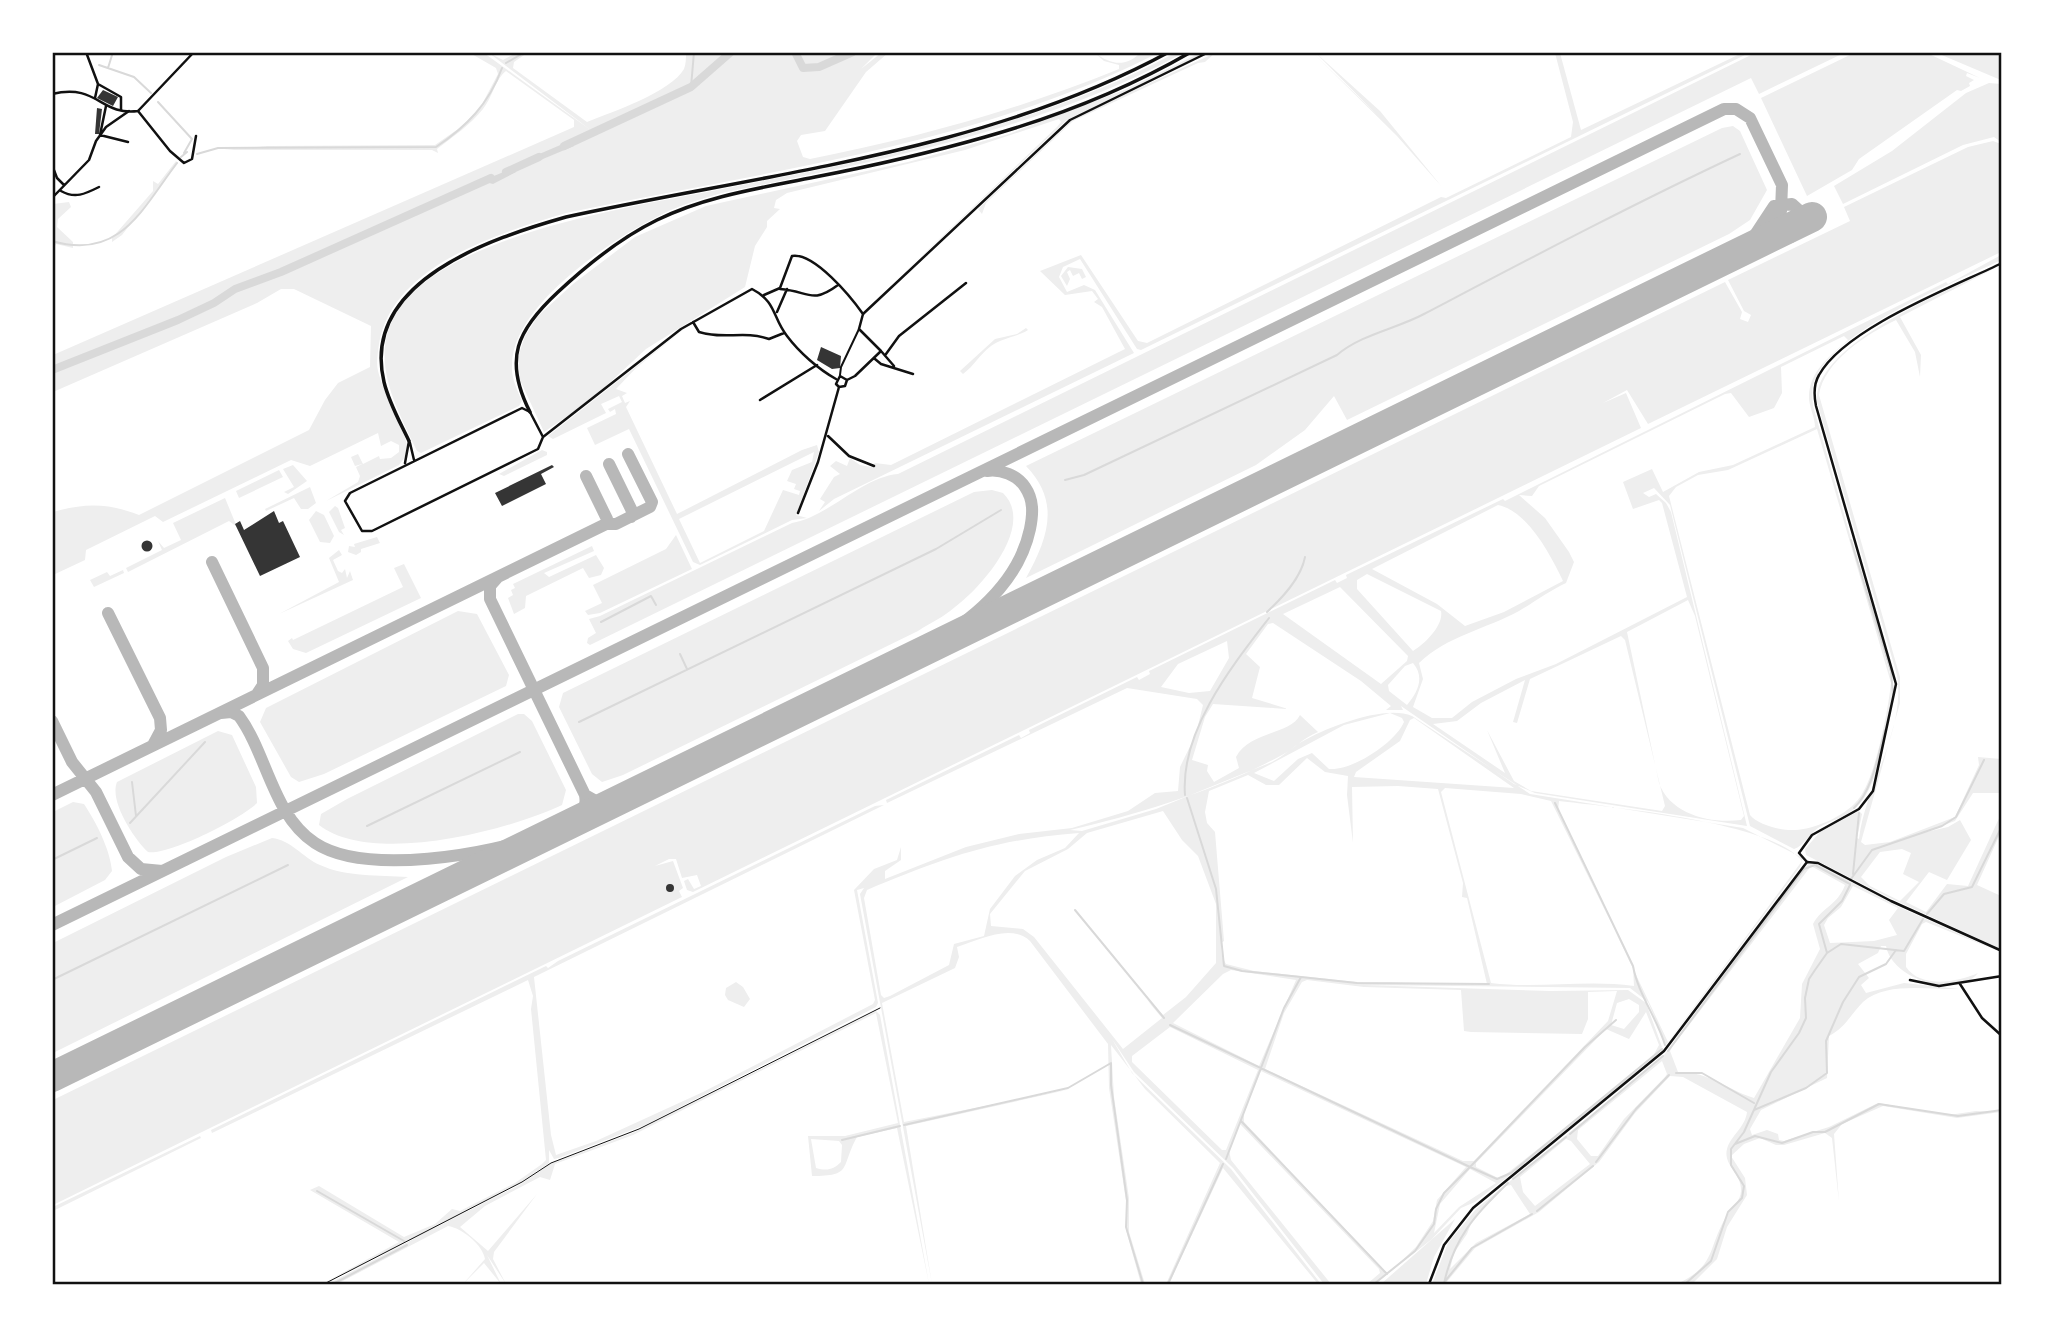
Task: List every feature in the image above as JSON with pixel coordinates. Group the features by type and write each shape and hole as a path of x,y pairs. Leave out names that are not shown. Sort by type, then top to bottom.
{"highway":[{"path":"409,442 384,383 382,355 386,330 397,306 410,290 453,262 528,229 566,217 866,156 989,124 1092,88 1169,52"},
{"path":"530,412 515,372 517,349 525,329 561,289 608,250 646,226 718,198 878,164 988,136 1093,99 1191,52"}],"street":[{"path":"86,52 97,84 95,98"},
{"path":"52,94 75,90 106,106 138,111 194,52"},
{"path":"836,379 840,376 841,366 859,329 863,314 1070,120 1209,52"},
{"path":"97,84 121,97 121,110"},
{"path":"52,198 89,160 100,135 106,106"},
{"path":"100,135 129,111"},
{"path":"138,111 170,151 184,163 192,159 196,136"},
{"path":"100,135 128,142"},
{"path":"52,165 57,178 64,185"},
{"path":"61,191 69,195 83,195 99,187"},
{"path":"780,288 792,256 798,255 817,264 863,314"},
{"path":"1807,862 1799,853 1806,841 1859,809 1873,791 1896,684 1815,407 1815,383 1826,365 1869,330 2001,263"},
{"path":"886,354 899,336 966,283"},
{"path":"764,295 780,288 814,298 822,297 838,285"},
{"path":"543,437 693,322 752,289 764,295 777,312 784,333 817,365 836,379 839,387 827,435 798,513"},
{"path":"777,312 787,289"},
{"path":"693,322 699,332 719,338 749,332 769,339 784,333"},
{"path":"859,329 886,354 894,366"},
{"path":"839,387 845,386 847,380 875,359 881,351"},
{"path":"875,359 881,364 912,374"},
{"path":"760,400 817,365"},
{"path":"840,376 847,380"},
{"path":"518,409 530,412 543,437 541,447 531,453 372,531 362,531 356,525 345,498 405,463 518,409"},
{"path":"827,435 849,456 874,466"},
{"path":"409,442 414,460"},
{"path":"405,463 409,442"},
{"path":"1429,1284 1444,1245 1473,1208 1664,1051 1807,862 1814,861 2001,951"},
{"path":"1910,980 1939,986 2001,976"},
{"path":"1960,984 1982,1018 2001,1036"}],"path":[{"path":"324,1284 522,1182 551,1163 639,1129 880,1007"}],"shaded area":[{"path":"470,53 484,53 592,131 489,53 503,60 516,53 527,53 514,62 513,68 587,122 667,86 684,69 686,53 877,53 861,69 881,53 888,53 866,72 825,131 801,135 797,141 803,157 810,159 966,122 1119,69 1119,65 1104,61 1095,53 1118,63 1129,61 1140,53 1158,53 1088,85 943,133 793,168 566,213 481,242 426,273 404,293 388,317 379,344 377,365 407,445 405,456 399,465 326,501 358,482 360,476 356,467 362,464 355,466 351,457 358,454 363,464 379,456 380,459 391,458 399,452 399,445 391,441 381,446 378,433 310,466 291,460 163,522 155,516 86,550 85,560 53,575 53,512 96,506 117,508 139,515 309,430 325,400 338,383 370,367 371,326 294,289 281,289 257,303 53,392 53,355 574,127 574,120 506,71 499,78 483,109 437,149 438,153 432,150 224,150 268,146 435,145 461,127 480,108 498,74 496,68"},
{"path":"1175,53 1183,53 1129,80 1016,123 900,155 722,193 677,207 650,221 598,253 572,273 530,318 517,341 512,365 513,379 522,401 519,406 421,453 417,451 388,382 385,347 397,312 421,285 456,262 497,244 591,216 872,158 988,128 1083,95"},
{"path":"1205,53 1067,120 890,286 1057,127 1061,122 1059,119 965,150 787,193 776,200 774,208 780,209 767,221 767,227 755,246 745,287 646,349 591,400 544,432 520,380 518,357 525,336 538,316 573,284 635,237 706,206 908,162 1009,134 1124,90"},
{"path":"1215,53 1205,62 1073,121 986,203 982,214 978,209 1076,117"},
{"path":"1313,53 1376,114 1316,53 1380,111 1442,187 1397,136"},
{"path":"1555,53 1560,53 1581,130 1742,53 1749,53 1141,350 1137,349 1080,259 1063,267 1059,277 1067,292 1084,285 1095,290 1134,353 834,499 819,511 825,502 820,499 834,477 840,474 830,466 836,461 847,466 850,458 860,465 871,467 875,463 891,465 1125,349 1102,307 1094,302 1098,299 1092,291 1065,295 1040,271 1081,255 1138,341 1147,343 1441,197 1446,198 1571,137 1573,122"},
{"path":"1755,53 1844,53 1759,94 1751,78 590,645 587,643 588,638 596,633 589,619 792,523 819,513 871,482 898,474"},
{"path":"1854,53 1927,53 1980,78 1967,73 1966,76 1974,80 1969,83 1970,86 1961,91 1957,90 1859,159 1852,170 1807,196 1761,98"},
{"path":"1937,53 2001,53 2001,80 1996,78"},
{"path":"1989,83 2001,84 2001,142 1994,137 1963,145 1843,204 1834,186 1892,151 1966,93"},
{"path":"1733,126 1740,131 1767,190 1750,220 1729,234 1347,420 1334,396 1305,430 1256,465 1026,578 1045,534 1047,507 1044,493 1026,466 1722,128"},
{"path":"572,140 574,146 531,164 530,158"},
{"path":"1993,141 2001,144 2001,252 1648,424 1627,390 1603,403 1626,393 1641,428 693,892 687,890 684,881 688,879 694,889 701,886 697,875 682,878 676,859 669,859 655,866 673,861 683,888 679,891 682,897 53,1205 53,1100 1725,282 1742,312 1740,319 1748,322 1751,315 1744,311 1728,280 1850,221 1844,207 1968,147"},
{"path":"176,161 178,163 122,235 112,242 112,238 153,191 153,181 158,184"},
{"path":"513,168 516,172 493,184 482,181"},
{"path":"69,202 71,207 58,219 57,227 73,242 73,248 56,244 53,250 53,204"},
{"path":"2001,255 2001,260 1900,308 1849,340 1830,357 1814,383 1813,406 1894,688 1886,734 1872,784 1856,807 1818,828 1794,849 1750,826 1670,505 1654,488 1643,493 1649,497 1656,494 1671,512 1747,826 1535,793 1516,785 1530,794 1613,807 1559,801 1558,811 1613,927 1551,801 1521,794 1445,788 1441,792 1491,983 1599,983 1634,986 1633,969 1668,1042 1802,861 1666,1045 1648,1002 1630,988 1363,985 1550,991 1628,990 1646,1003 1662,1047 1653,1059 1510,1175 1475,1202 1461,1208 1432,1239 1390,1273 1416,1247 1433,1221 1437,1200 1466,1167 1261,1071 1244,1113 1244,1122 1388,1274 1375,1284 1367,1284 1380,1273 1379,1269 1240,1124 1229,1150 1231,1160 1331,1284 1324,1284 1233,1168 1134,1072 1112,1039 1130,1070 1111,1045 1114,1097 1129,1198 1129,1232 1145,1284 1141,1284 1126,1230 1126,1201 1109,1088 1108,1044 1030,941 1014,933 1004,933 957,947 959,957 955,968 882,1003 904,1122 1071,1089 906,1126 932,1284 860,894 864,888 857,890 878,1003 876,1007 645,1125 559,1158 554,1159 549,1150 549,1163 521,1182 425,1233 521,1184 550,1164 635,1132 876,1011 880,1015 929,1284 897,1128 857,1137 840,1172 812,1176 808,1136 845,1136 898,1123 876,1013 633,1135 555,1164 550,1180 540,1177 485,1206 460,1227 488,1251 537,1194 494,1252 493,1259 506,1284 487,1255 501,1284 484,1263 463,1284 485,1259 471,1238 448,1226 337,1284 328,1284 423,1234 322,1284 399,1242 310,1190 319,1186 404,1237 435,1224 452,1209 460,1211 515,1183 542,1164 546,1160 531,1009 533,996 528,980 212,1133 211,1130 546,966 548,968 875,806 884,805 534,977 551,1135 556,1155 596,1141 703,1092 873,1004 875,1000 854,890 874,869 897,860 901,847 901,860 885,871 885,879 966,847 1019,834 1072,828 1128,811 1155,793 1178,791 1180,767 1196,734 1203,705 1197,699 1127,688 887,803 886,800 1019,735 1021,738 1030,733 1029,730 1137,677 1139,680 1150,674 1149,671 1335,580 1337,583 1347,578 1346,575 1503,499 1505,501 1946,282 1948,284","holes":["1844,336 1848,340 1821,365 1812,381 1809,399 1815,427 1733,465 1699,472 1663,492 1652,469 1623,482 1633,509 1659,500 1662,503 1687,597 1556,664 1516,679 1472,702 1452,718 1432,718 1413,707 1423,679 1419,663 1430,654 1454,639 1519,611 1566,583 1574,562 1569,552 1545,518 1519,495 1532,496 1539,486 1725,394 1731,393 1749,417 1774,408 1782,393 1781,367","1817,429 1891,683 1880,742 1866,787 1855,804 1831,820 1812,827 1790,830 1764,824 1750,815 1669,496 1676,487 1698,475 1728,470","1498,505 1509,509 1529,525 1563,581 1504,612 1465,626 1437,604 1372,569","1367,574 1441,611 1437,628 1413,651 1357,589 1357,580","1340,587 1408,656 1407,661 1381,684 1283,614","1688,600 1695,616 1744,816 1741,820 1717,820 1693,815 1672,802 1660,785 1665,806 1662,811 1531,791 1514,781 1487,730 1505,773 1433,724 1457,721 1481,703 1525,680 1513,722 1517,723 1530,679 1621,636 1625,640 1656,767 1627,632","1273,623 1361,681 1391,706 1386,710 1403,710 1401,706 1494,770 1412,716 1401,713 1372,715 1326,730 1298,744 1318,732 1300,715 1288,726 1251,742 1242,749 1236,757 1239,768 1214,782 1207,771 1208,765 1192,760 1205,717 1213,704 1288,709 1252,698 1260,667 1246,654 1268,624","1227,641 1229,658 1210,691 1189,693 1161,687 1178,664","1413,663 1419,674 1419,684 1407,705 1389,691 1388,685 1405,666","1390,713 1402,718 1404,722 1382,747 1349,765 1329,769 1312,753 1298,759 1274,781 1254,773 1344,725","1414,718 1514,788 1354,777 1356,772 1400,741 1410,720","1289,751 1272,762 1249,771 1282,755","1307,758 1325,772 1348,776 1347,795 1353,843 1352,787 1438,789 1463,883 1462,897 1467,898 1487,984 1356,982 1254,971 1226,964 1222,957 1221,943 1224,941 1215,832 1207,823 1205,812 1209,791 1248,775 1266,785 1279,785","1192,794 1156,809 1082,831 1070,830 1123,817","1163,811 1182,840 1198,856 1216,904 1216,963 1186,997 1163,1015 1148,1001 1073,911 1162,1018 1123,1049 1034,937 1023,929 991,926 990,914 1025,871 1068,849 1087,833","1079,833 1065,848 1037,860 1015,876 990,909 984,936 954,944 949,965 884,998 881,995 864,898 867,890 946,859 995,845","1231,970 1296,980 1259,1066 1173,1023 1223,974","1307,980 1364,987 1461,990 1464,1031 1471,1032 1582,1034 1588,1019 1588,992 1617,991 1608,1021 1474,1161 1463,1161 1265,1069 1284,1013 1302,982","1629,999 1639,1005 1639,1012 1624,1029 1611,1025 1617,1003","1646,1012 1659,1045 1651,1060 1500,1179 1476,1167 1476,1163 1606,1029 1629,1039","1170,1027 1258,1070 1226,1150 1222,1150 1132,1062 1132,1056","811,1139 839,1141 842,1145 841,1162 827,1170 816,1168","1470,1169 1496,1183 1459,1207 1434,1233 1440,1204"]},
{"path":"2001,265 1900,317 1921,355 1920,377 1915,352 1896,320 1848,350 1829,371 1819,395 1900,677 1900,703 1893,729 1898,696 1897,675 1817,402 1822,380 1837,359 1861,339 1890,320"},
{"path":"1068,267 1082,269 1086,277 1082,279 1079,273 1073,276 1070,270 1067,272 1070,279 1067,286 1061,276"},
{"path":"688,326 636,368 616,389 627,393 622,396 625,403 630,401 626,407 677,514 802,450 817,445 819,452 796,515 807,518 792,520 700,565 693,562 629,429 595,445 587,428 616,414 615,409 610,412 608,409 622,402 619,396 601,404 606,413 553,439 548,436","holes":["814,452 812,462 792,470 787,481 796,484 794,489 800,491 799,495 783,490 764,531 700,563 679,519"]},
{"path":"1026,328 1028,330 991,346 963,374 960,371 995,339 1017,334"},
{"path":"542,450 547,452 547,455 504,476 499,474"},
{"path":"293,465 307,481 288,494 284,492 294,487 283,469"},
{"path":"279,470 283,477 239,498 236,491"},
{"path":"310,487 316,503 308,509 301,509 294,498 266,511 265,509"},
{"path":"992,490 1003,493 1012,506 1013,521 1009,538 991,571 966,598 946,614 918,631 623,775 602,782 592,774 559,707 563,693 974,492"},
{"path":"225,498 237,527 229,521 128,572 126,568 162,550 158,541 164,548 181,540 173,523"},
{"path":"335,506 345,528 341,530 344,535 339,532 329,512"},
{"path":"316,511 324,515 334,536 330,543 320,542 309,520"},
{"path":"676,535 692,569 600,613 588,615 585,611 602,603 593,585 666,549"},
{"path":"377,537 380,543 361,549 356,555 348,552 349,546 355,547 354,544"},
{"path":"592,546 594,551 544,573 549,577 596,555 604,568 601,575 589,578 583,568 526,596 525,608 514,614 508,598 513,595 513,584"},
{"path":"339,550 342,555 333,560 338,571 342,573 345,569 347,578 350,571 353,580 279,614 339,582 329,558"},
{"path":"404,564 421,598 306,653 293,649 288,641 292,638 293,640 403,587 394,568"},
{"path":"123,570 124,573 94,587 90,580 107,572 110,576"},
{"path":"458,611 477,614 509,675 506,686 324,774 299,782 291,777 260,722 266,708"},
{"path":"518,714 524,714 532,721 566,790 562,805 475,834 405,844 372,843 342,837 319,825 321,814 347,799"},
{"path":"218,731 232,735 256,787 257,803 237,818 205,835 172,848 148,852 130,829 120,809 115,790 117,782"},
{"path":"1889,742 1861,842 1865,845 1890,842 1955,817 1979,765 1978,757 2001,759 2001,793 1973,793 1955,821 1922,833 1948,827 1960,820 1971,840 1947,880 1929,872 1906,902 1926,912 1947,884 1968,886 2001,814 2001,832 1977,885 2001,896 2001,949 1888,897 1806,855 1805,849 1820,832 1859,811 1862,814 1857,838 1859,839 1869,799","holes":["1902,849 1911,853 1903,874 1919,882 1900,901 1870,886 1861,877 1880,852"]},
{"path":"73,802 84,804 93,819 105,845 112,871 105,880 53,907 53,812"},
{"path":"1703,822 1743,828 1759,836"},
{"path":"272,838 285,842 314,862 330,869 363,875 408,877 53,1053 53,943 226,857"},
{"path":"1808,864 1817,864 1899,907 1993,949 1926,922 1922,924 1906,954 1906,967 1913,974 1940,982 1978,973 1968,981 1956,985 1941,985 1912,976 1891,958 1886,946 1881,946 1878,953 1858,964 1869,978 1861,985 1866,993 1904,983 1959,989 1896,989 1873,995 1829,1036 1827,1078 1761,1110 1750,1129 1752,1135 1767,1130 1778,1134 1779,1140 1784,1141 1829,1127 1878,1103 1949,1115 1976,1111 2001,1112 1957,1118 1883,1106 1842,1124 1834,1134 1839,1202 1832,1138 1825,1133 1784,1145 1776,1145 1760,1138 1744,1144 1731,1156 1745,1178 1747,1195 1727,1227 1717,1259 1692,1284 1677,1284 1690,1277 1705,1263 1720,1228 1740,1197 1740,1184 1726,1155 1729,1144 1744,1123 1747,1112 1683,1077 1670,1076 1635,1113 1599,1162 1539,1212 1475,1248 1445,1284 1432,1284 1448,1243 1476,1209 1664,1055","holes":["1811,866 1845,885 1838,897 1813,924 1820,949 1802,984 1800,1018 1754,1098 1707,1077 1678,1072 1670,1051","1853,886 1898,908 1889,920 1897,935 1874,941 1830,943 1824,925 1841,907","1662,1061 1667,1074 1665,1077 1624,1119 1598,1156 1591,1156 1577,1139 1578,1130","1566,1139 1571,1141 1590,1164 1535,1206 1523,1192 1520,1177","1511,1185 1530,1214 1476,1243 1450,1269 1454,1253 1472,1221 1506,1186"]},
{"path":"736,982 743,987 750,999 744,1007 728,1000 725,995 726,988"},
{"path":"1135,1075 1231,1169 1321,1284 1318,1284 1223,1168 1169,1284 1166,1284 1220,1163 1145,1089"},
{"path":"200,1136 201,1138 53,1211 53,1207"},
{"path":"1455,1219 1434,1257 1426,1284 1381,1284"}],"building":[{"path":"103,90 118,97 113,106 97,98"},
{"path":"97,108 102,109 99,134 95,134"},
{"path":"821,347 841,356 840,368 832,369 817,360"},
{"path":"552,465 554,467 541,474 546,484 502,506 495,493"},
{"path":"274,511 279,523 283,521 300,557 260,576 235,524 240,521 244,530"},
{"path":"147,540 153,546 147,552 141,546"},
{"path":"670,884 674,888 670,892 666,888"}],"waterway":[{"path":"108,68 113,52"},
{"path":"506,63 525,52"},
{"path":"691,87 694,52"},
{"path":"564,146 691,87 731,52"},
{"path":"795,52 803,68 819,67 853,52"},
{"path":"99,65 134,77 151,93"},
{"path":"197,154 218,148 436,147 475,114 490,93 502,68"},
{"path":"158,102 192,139 184,153"},
{"path":"181,157 187,152"},
{"path":"1065,480 1084,475 1337,355 1357,342 1413,319 1740,154"},
{"path":"506,172 539,157"},
{"path":"52,241 75,245 95,244 112,237 127,227 140,213 177,163"},
{"path":"52,370 178,320 214,303 235,289 281,272 491,178"},
{"path":"579,722 936,549 1001,510"},
{"path":"1851,540 1891,672 1893,694"},
{"path":"1267,612 1295,581 1305,557"},
{"path":"601,622 651,596 656,605"},
{"path":"1185,795 1191,747 1211,700 1269,618"},
{"path":"680,654 687,669"},
{"path":"1854,808 1870,782 1885,730"},
{"path":"130,823 205,742"},
{"path":"367,826 520,752"},
{"path":"1851,879 1872,850 1942,826 1956,817 1984,760"},
{"path":"132,782 136,816"},
{"path":"1187,798 1216,889 1224,966 1242,971 1301,977 1284,1008 1226,1159"},
{"path":"1555,803 1633,966 1665,1045"},
{"path":"1853,874 1859,813"},
{"path":"1927,914 1944,894 1972,887 2002,826"},
{"path":"52,860 97,838"},
{"path":"52,980 288,865"},
{"path":"1668,1051 1804,869 1815,865 1850,884"},
{"path":"1827,953 1819,924 1842,901 1850,885"},
{"path":"1075,910 1164,1018"},
{"path":"1685,1284 1711,1261 1728,1212 1742,1198 1744,1186 1731,1165 1731,1149 1744,1132 1771,1072 1799,1033 1806,1018 1805,998 1809,979 1827,953 1841,944 1904,951 1923,919"},
{"path":"1754,1110 1806,1088 1827,1073 1826,1041 1843,1002 1859,977 1886,964 1896,950"},
{"path":"1301,977 1357,983 1489,984"},
{"path":"1616,1020 1585,1047 1470,1167 1497,1179 1511,1173 1662,1049"},
{"path":"1170,1025 1470,1167 1444,1193 1436,1209 1434,1224 1415,1251 1374,1284"},
{"path":"1570,1134 1663,1056"},
{"path":"904,1125 1068,1088 1111,1063 1111,1085 1127,1200 1126,1227 1143,1284"},
{"path":"1676,1073 1702,1073 1754,1103"},
{"path":"1596,1162 1636,1109 1669,1075"},
{"path":"1735,1144 1755,1136 1782,1143 1813,1132 1825,1132 1879,1104 1958,1116 2002,1110"},
{"path":"1241,1121 1387,1274"},
{"path":"842,1140 900,1126"},
{"path":"1513,1179 1566,1137"},
{"path":"1168,1284 1223,1164"},
{"path":"1537,1211 1593,1166"},
{"path":"1444,1284 1453,1253 1467,1228 1508,1183"},
{"path":"317,1191 404,1241"},
{"path":"1446,1280 1472,1248 1532,1214"},
{"path":"333,1284 407,1245"}],"taxiway":[{"path":"52,925 1724,109 1736,109 1750,118 1782,185 1781,211 1759,242"},
{"path":"1730,257 1791,237 1804,227 1803,214 1792,204 1774,206 1745,250"},
{"path":"52,795 606,524 616,524 650,507 652,502 628,454"},
{"path":"609,464 632,511 631,517"},
{"path":"907,659 946,635 983,606 999,590 1023,551 1032,518 1028,492 1013,476 987,471"},
{"path":"586,476 607,519 606,524"},
{"path":"212,562 263,668 263,685 257,694"},
{"path":"221,713 231,712 239,716 249,731 289,817 315,843 337,853 395,860 461,855 521,842 566,825 583,811 585,795 490,599 490,586 497,578"},
{"path":"108,613 160,718 161,730 153,745"},
{"path":"52,721 72,762 96,792 128,857 141,869 162,871"},
{"path":"585,795 601,804 619,800"}],"runway":[{"path":"52,1077 1812,217"}]}
